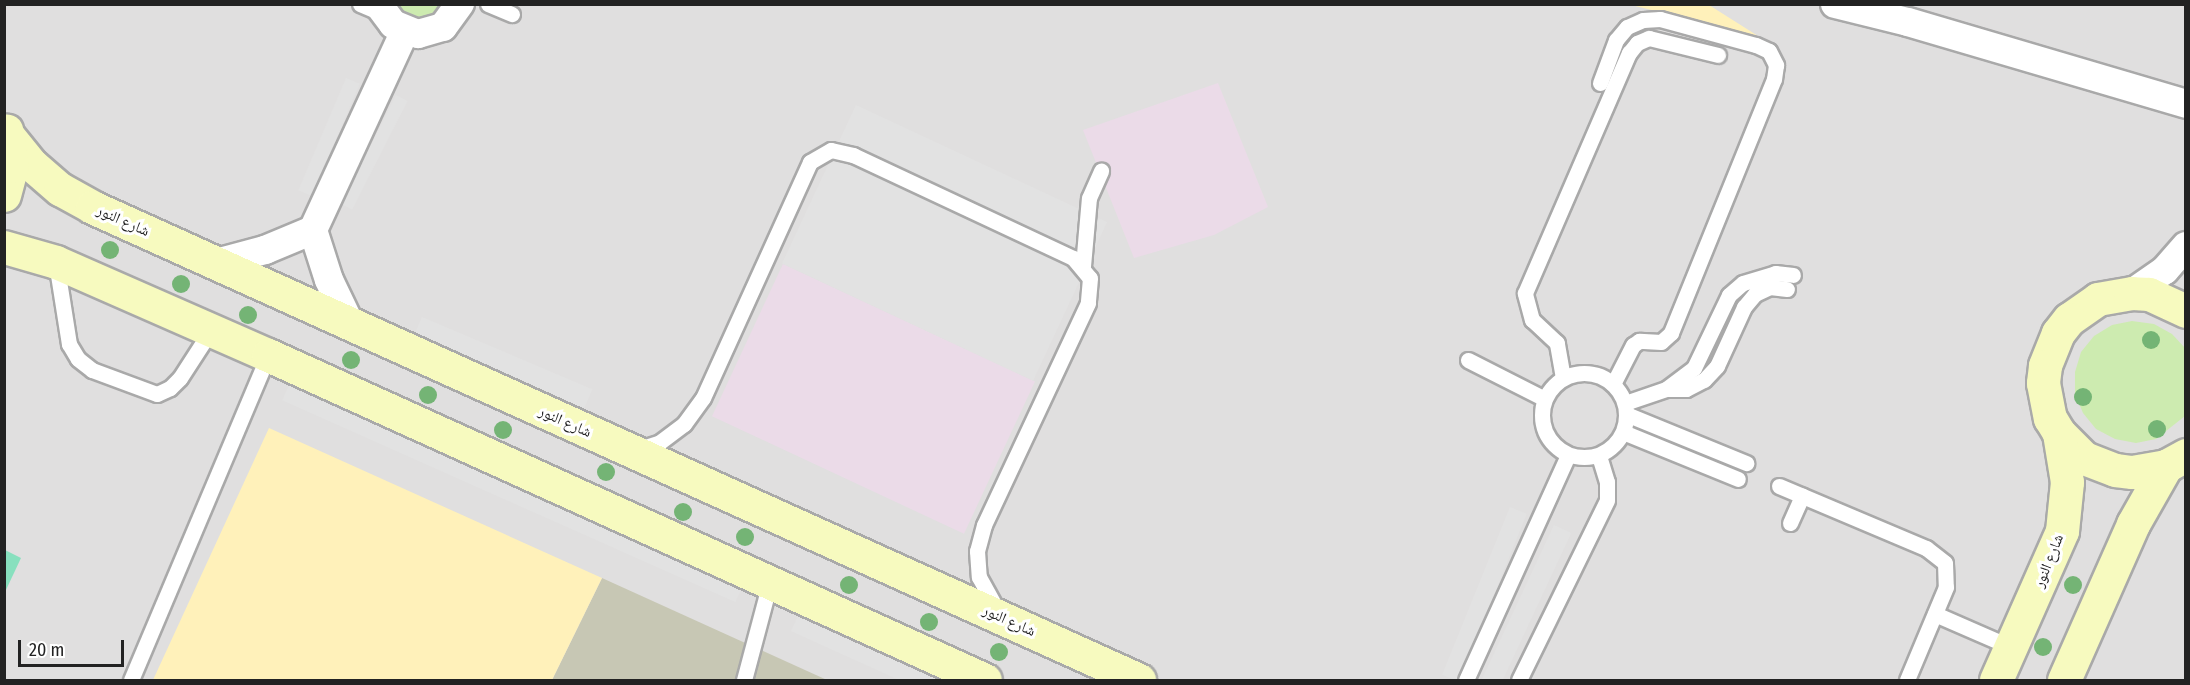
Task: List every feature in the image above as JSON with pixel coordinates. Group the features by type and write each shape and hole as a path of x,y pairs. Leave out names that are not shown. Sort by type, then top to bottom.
{"street":[{"path":"374,8 405,31 418,34 437,29 453,18 460,4"},
{"path":"1835,4 1908,22 2186,104"},
{"path":"351,326 329,280 313,231 405,31"},
{"path":"4,195 12,166 7,132"},
{"name":"شارع النور","path":"7,132 32,165 60,189 351,326 1139,681"},
{"path":"216,263 265,250 313,231"},
{"path":"2132,293 2165,270 2186,246"},
{"path":"4,247 56,262 268,355 985,681"},
{"path":"2176,460 2132,472 2107,468 2084,458 2059,433 2050,418 2043,384 2045,366 2058,333 2069,319 2098,299 2132,293 2164,299 2186,311"},
{"name":"شارع النور","path":"1996,681 2062,531 2067,482 2059,433"},
{"path":"2064,681 2133,524 2176,460"}],"lane":[{"path":"488,4 512,14"},
{"path":"1600,83 1616,40 1627,27 1643,20 1660,19 1756,45 1769,51 1776,65 1774,79 1671,333 1661,342 1646,340 1633,345 1613,384"},
{"path":"1563,378 1557,343 1532,320 1525,293 1629,53 1637,43 1649,38 1718,54"},
{"path":"631,452 660,442 684,424 703,398 810,162 831,150 853,155 1083,266 1090,278 1088,303 984,525 977,551 979,577 990,601 1008,621"},
{"path":"1083,266 1089,198 1101,171"},
{"path":"56,262 69,344 92,370 157,394 170,388 180,378 211,330"},
{"path":"1625,408 1681,380 1703,354 1729,295 1758,276 1790,282"},
{"path":"131,681 268,355"},
{"path":"1468,360 1545,399"},
{"path":"1589,373 1613,384 1625,408 1623,432 1609,450 1599,455 1568,455 1556,448 1545,431 1542,411 1545,399 1563,378 1589,373"},
{"path":"1625,408 1746,463"},
{"path":"1623,432 1738,479"},
{"path":"1466,681 1568,455"},
{"path":"1519,681 1608,500 1607,482 1599,455"},
{"path":"1779,486 1938,554 1948,574 1935,614 1906,681"},
{"path":"1790,523 1802,496"},
{"path":"744,681 771,582"},
{"path":"1935,614 2011,647"}],"shaded area":[{"path":"5,5 2185,5 2185,680 5,680"},
{"path":"346,78 360,84 312,196 298,190"},
{"path":"1218,83 1268,207 1214,235 1134,258 1083,130"},
{"path":"396,95 408,101 352,210 341,204"},
{"path":"856,105 1107,222 1033,381 782,264"},
{"path":"783,264 1035,381 964,534 712,416"},
{"path":"422,317 592,389 584,409 414,336"},
{"path":"290,383 743,585 735,602 282,400"},
{"path":"1510,507 1527,514 1460,680 1442,675"},
{"path":"1554,525 1571,533 1503,680 1482,679"},
{"path":"602,578 827,680 552,680"},
{"path":"800,612 950,680 899,680 791,631"}],"green space":[{"path":"395,5 448,5 437,16 417,20"},
{"path":"2132,321 2154,324 2172,334 2186,349 2185,416 2156,439 2136,443 2115,439 2096,429 2083,413 2075,394 2075,372 2081,352 2094,336 2112,325"},
{"path":"5,550 21,558 5,592"}],"sand":[{"path":"1631,5 1709,5 1758,36"},
{"path":"269,428 602,578 552,680 153,680"}]}
